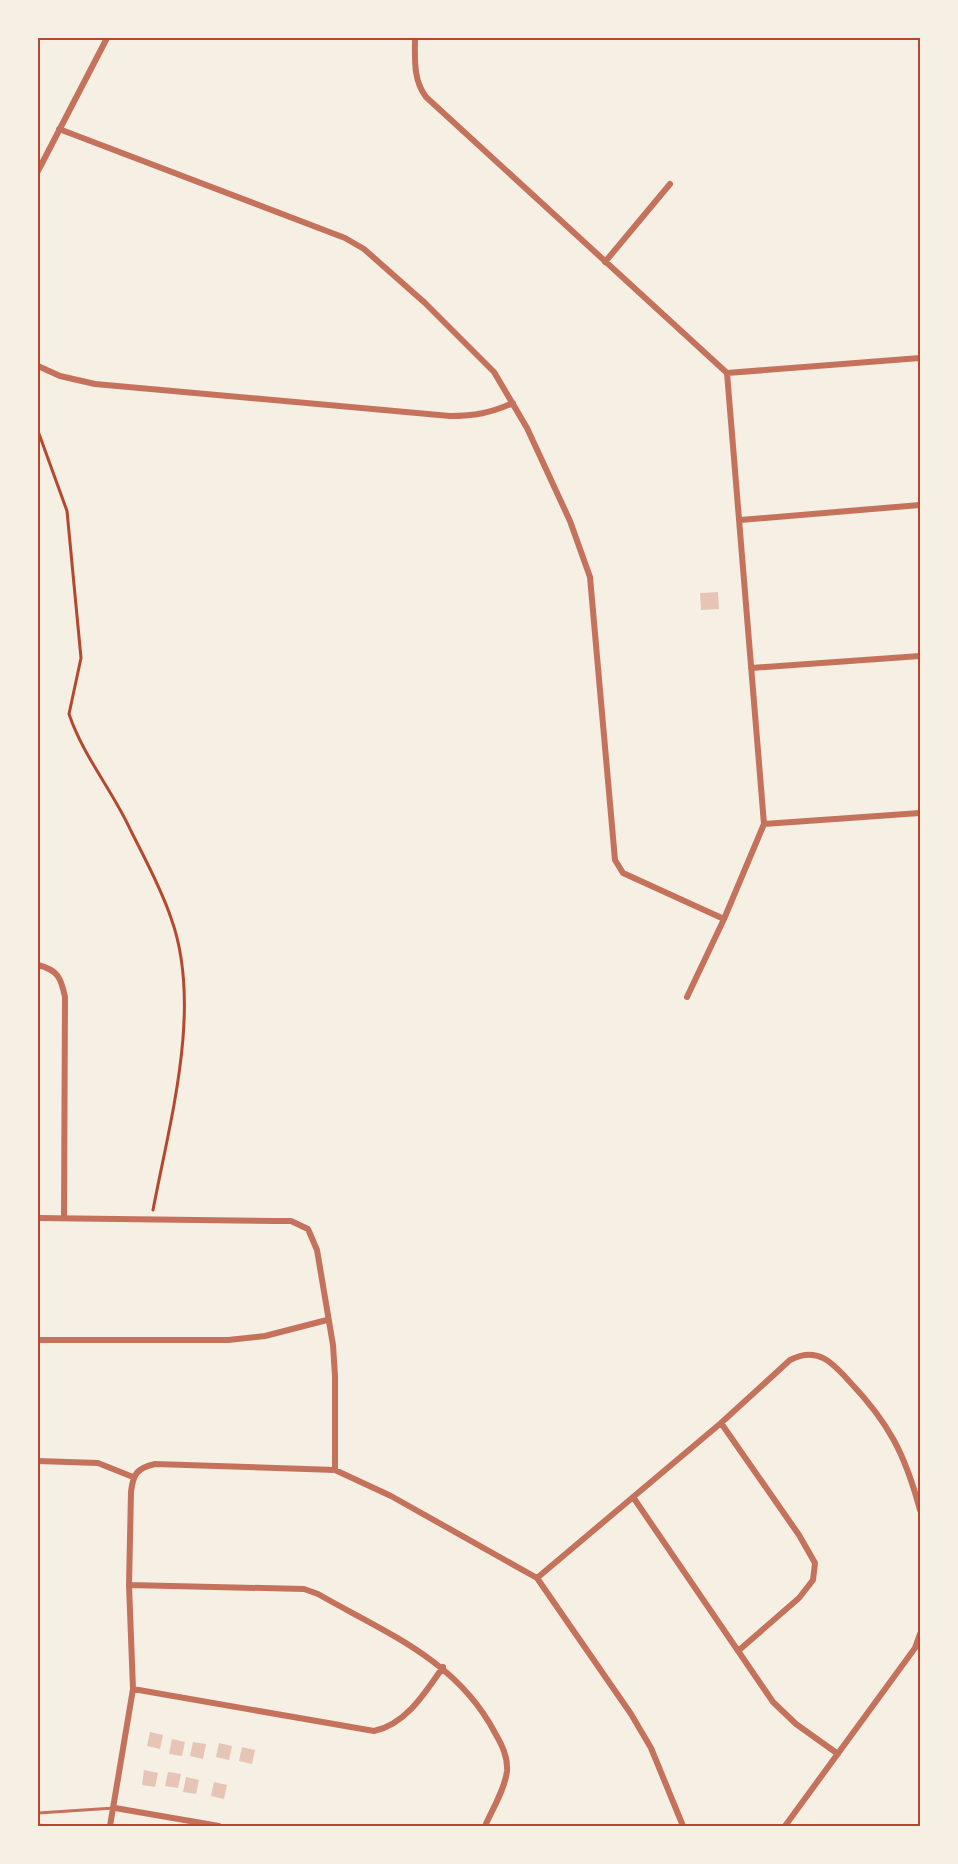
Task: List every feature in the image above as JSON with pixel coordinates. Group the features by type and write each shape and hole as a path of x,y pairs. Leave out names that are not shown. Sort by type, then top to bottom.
{"street":[{"path":"38,171 106,38"},
{"path":"415,38 416,77 418,87 426,97 727,373 741,520 764,824 724,919 687,997"},
{"path":"59,129 315,225 364,249 425,303 494,372 513,403 570,521 590,577 615,860 623,873 724,919"},
{"path":"605,262 670,184"},
{"path":"727,373 921,358"},
{"path":"38,366 60,376 95,384 450,416 473,416 494,412 513,403"},
{"path":"741,520 921,505"},
{"path":"751,668 921,656"},
{"path":"764,824 921,813"},
{"path":"38,965 51,969 61,977 65,998 64,1218"},
{"path":"38,1218 274,1221 302,1225 315,1239 335,1376 335,1470"},
{"path":"38,1340 228,1340 265,1336 327,1320"},
{"path":"537,1578 722,1423 790,1360 800,1355 820,1355 840,1370 887,1425 912,1482 921,1510"},
{"path":"722,1423 799,1535 815,1563 813,1580 800,1598 738,1651"},
{"path":"38,1461 98,1463 133,1477"},
{"path":"110,1827 115,1808 133,1689 129,1585 133,1477 137,1471 154,1464 335,1470 391,1496 537,1578 651,1748 683,1827"},
{"path":"633,1497 773,1702 796,1724 838,1754"},
{"path":"129,1585 304,1589 318,1594 415,1647 443,1667 489,1720 504,1748 507,1773 485,1827"},
{"path":"785,1827 915,1648 921,1634"},
{"path":"133,1689 374,1731 389,1727 402,1717 423,1696 443,1667"},
{"path":"115,1808 219,1827"}],"lane":[{"path":"38,1813 115,1808"}],"path":[{"path":"38,432 67,512 81,658 69,714 128,822 172,919 180,959 185,999 178,1076 152,1218"}],"building":[{"path":"718,592 719,609 701,610 700,593"},
{"path":"150,1732 163,1735 160,1749 147,1746"},
{"path":"172,1739 185,1742 182,1756 169,1754"},
{"path":"193,1742 206,1744 203,1759 190,1756"},
{"path":"219,1743 232,1746 229,1760 216,1757"},
{"path":"242,1747 255,1750 252,1764 239,1761"},
{"path":"144,1770 158,1773 155,1787 142,1785"},
{"path":"168,1772 181,1774 178,1788 165,1786"},
{"path":"186,1777 199,1780 196,1794 183,1792"},
{"path":"214,1782 227,1785 224,1799 211,1796"},
{"path":"38,1823 52,1825 52,1826 38,1826"}]}
